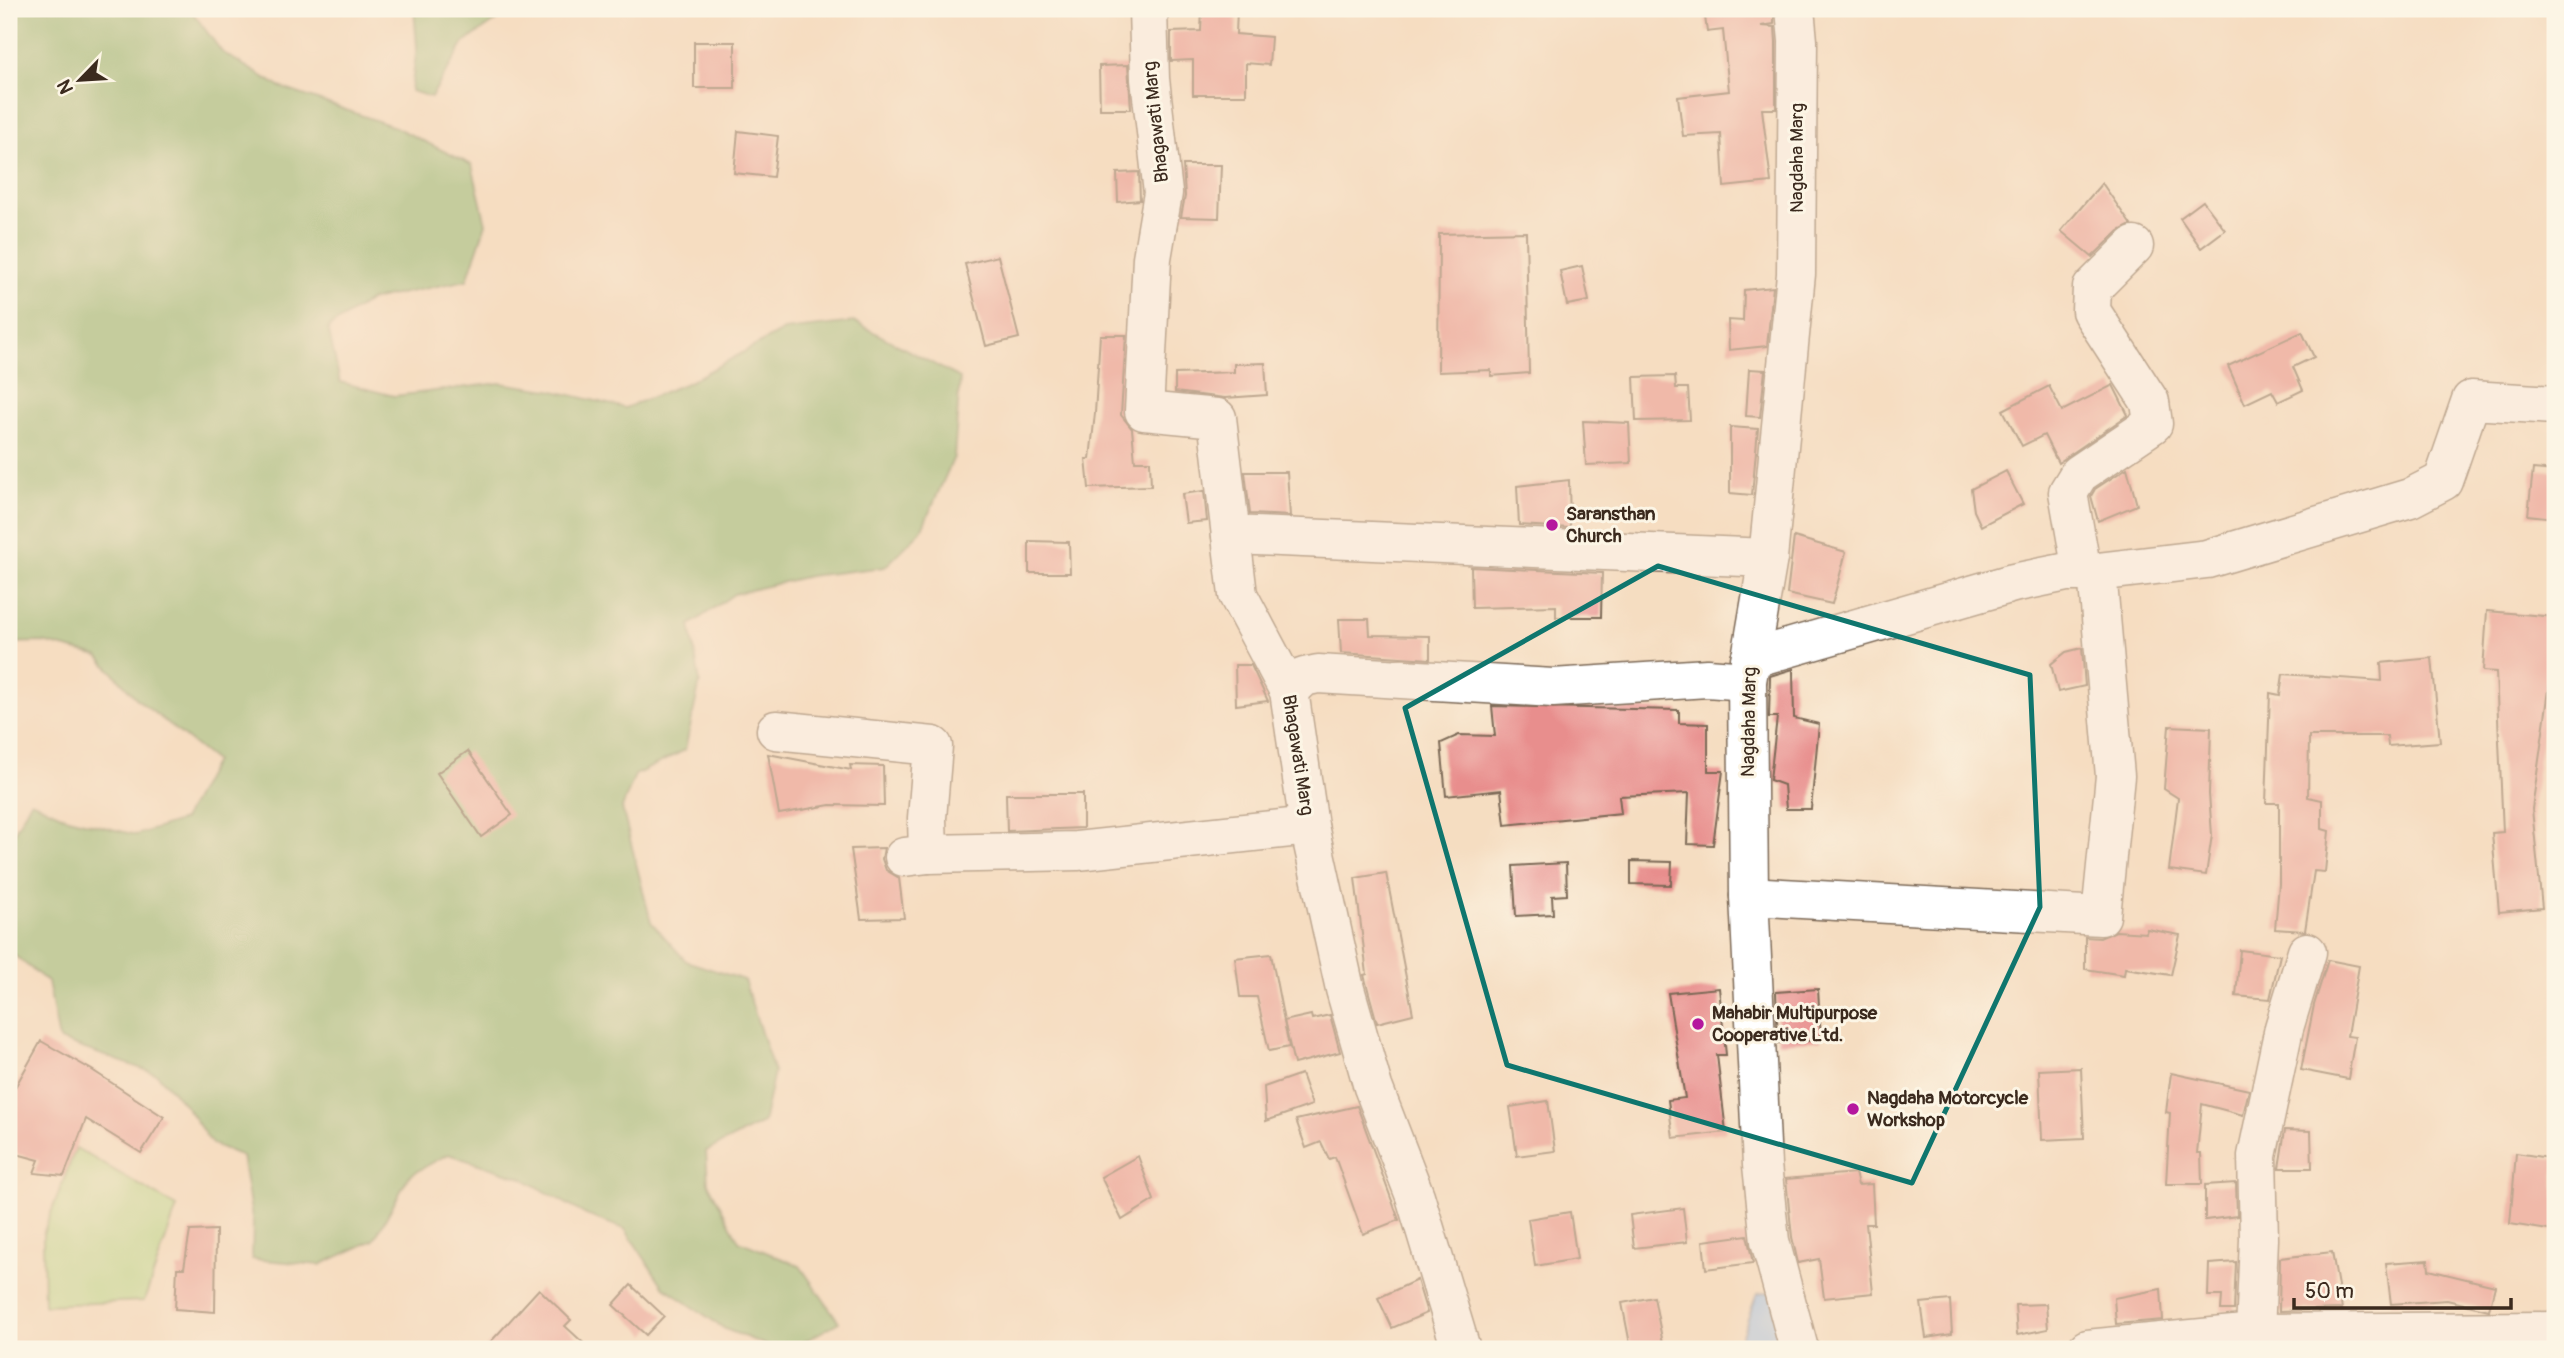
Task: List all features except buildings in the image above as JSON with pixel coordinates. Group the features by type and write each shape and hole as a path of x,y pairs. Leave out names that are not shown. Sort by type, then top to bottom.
{"street":[{"name":"Bhagawati Marg","path":"1149,9 1150,79 1163,193 1152,258 1144,411 1217,418 1238,595 1289,691 1309,826 1345,989 1373,1087 1416,1196 1461,1349"},
{"name":"Nagdaha Marg","path":"1795,9 1798,41 1797,274 1768,558 1749,670 1749,896 1762,1165 1770,1241 1800,1349"},
{"path":"1749,896 2101,916 2115,776 2089,572 2068,492 2079,474 2153,424 2150,402 2091,312 2092,288 2134,246"},
{"path":"1289,691 1304,677 1318,674 1553,688 1707,678 1749,670 2014,583 2067,572 2207,559 2410,498 2444,481 2471,400 2555,405"},
{"path":"1231,535 1768,558"},
{"path":"776,730 933,746 915,855 1077,851 1309,826"},
{"path":"2249,1339 2259,1239 2257,1156 2284,1028 2307,952"},
{"path":"2087,1349 2249,1339 2555,1331"}],"highlighted area":[{"path":"1658,566 2030,675 2040,907 1912,1183 1507,1065 1405,708"}],"green space":[{"path":"9,9 190,9 222,52 280,87 395,127 472,165 486,224 467,280 371,300 328,328 340,382 394,396 500,383 550,390 625,408 689,382 784,330 855,322 960,378 954,457 921,531 885,567 809,576 734,594 690,625 700,682 685,750 635,775 622,808 651,922 686,961 744,980 774,1072 763,1123 706,1151 708,1183 739,1241 800,1266 839,1322 791,1349 776,1349 725,1329 663,1286 625,1229 586,1215 522,1178 448,1154 409,1176 374,1240 320,1265 252,1259 253,1224 242,1156 212,1144 185,1105 157,1074 59,1040 48,982 9,951 9,842 31,801 68,818 136,835 183,820 215,761 137,699 98,656 43,642 9,643"},
{"path":"414,9 512,9 464,43 431,97 411,91 417,47"},
{"path":"76,1148 177,1207 144,1301 44,1305 43,1234"}],"water":[{"path":"1773,1292 1790,1349 1737,1349 1757,1294"}],"place":[{"name":"Saransthan Church","path":"1552,525"},
{"name":"Mahabir Multipurpose Cooperative Ltd.","path":"1698,1024"},
{"name":"Nagdaha Motorcycle Workshop","path":"1853,1109"}]}
